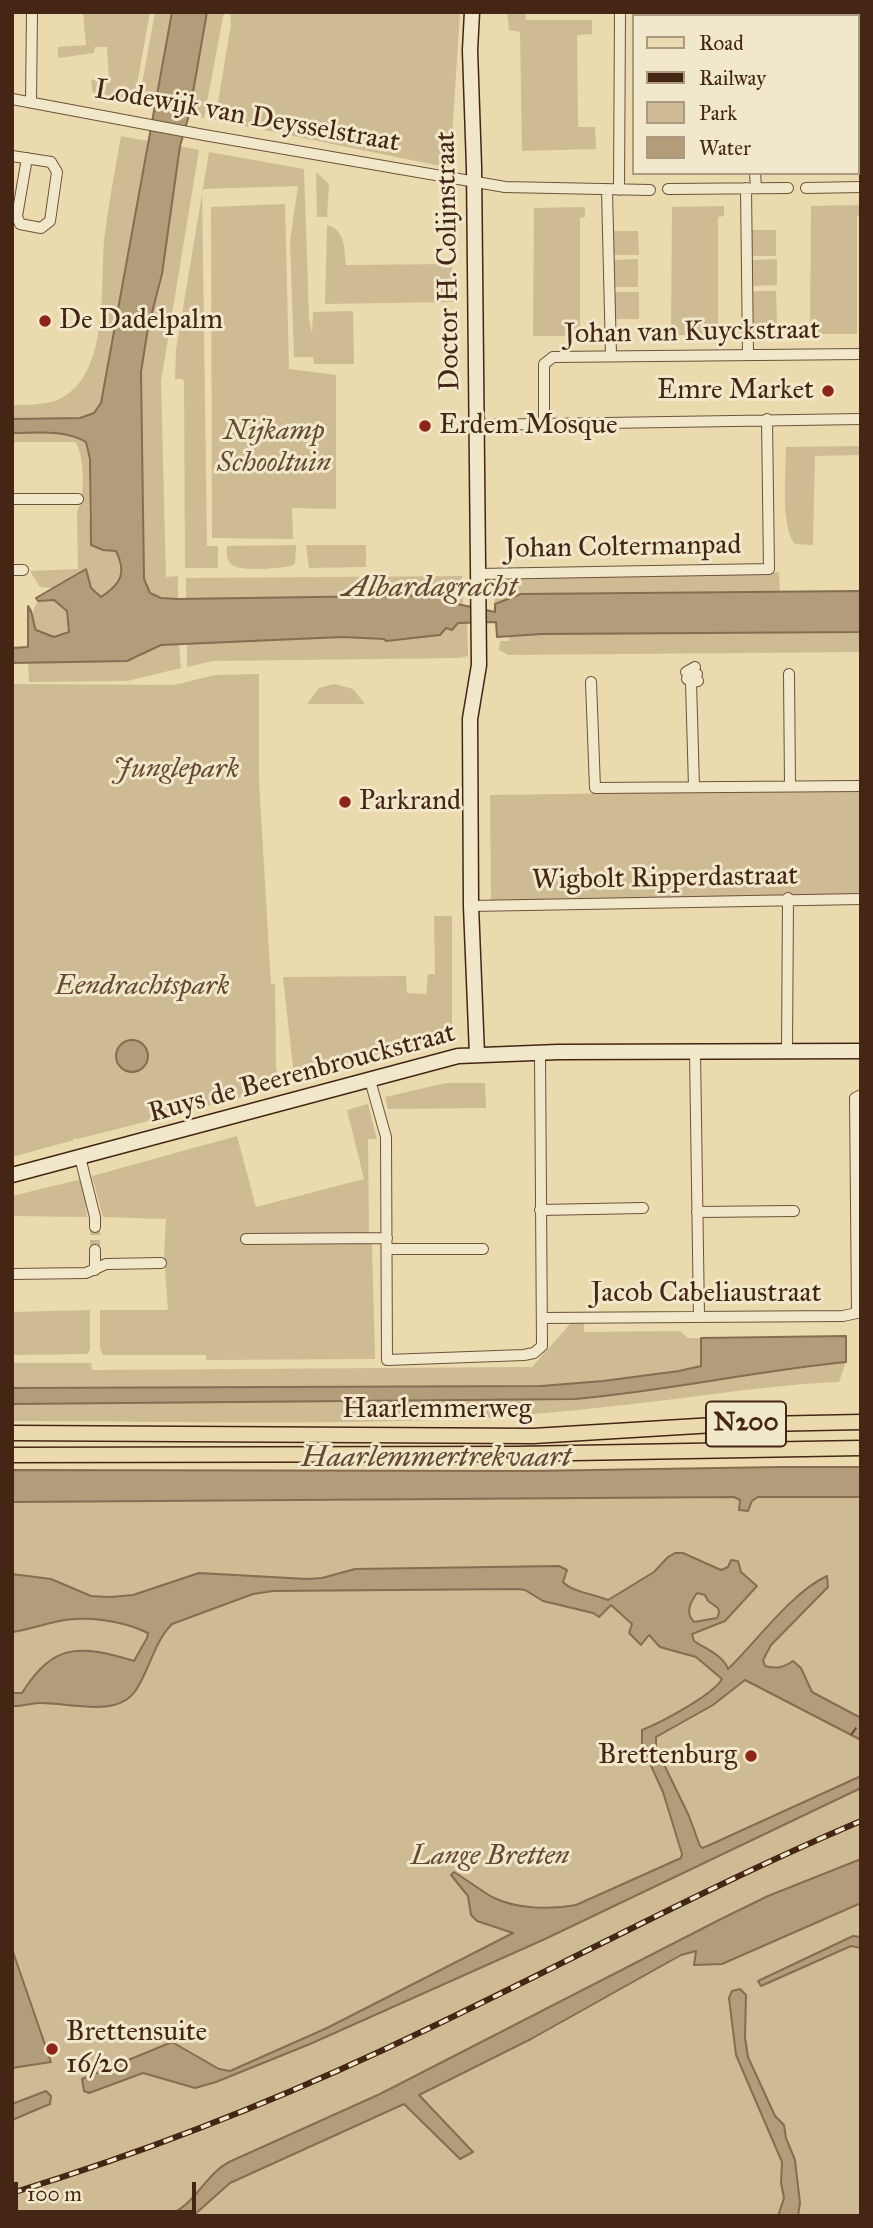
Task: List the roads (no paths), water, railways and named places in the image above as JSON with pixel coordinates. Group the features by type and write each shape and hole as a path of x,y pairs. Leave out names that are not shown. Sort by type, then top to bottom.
{"main road":[{"name":"Haarlemmerweg","path":"12,1433 533,1436 714,1425 861,1422"},
{"name":"Haarlemmerweg","path":"12,1455 516,1454 861,1448"}],"street":[{"path":"31,102 32,12"},
{"name":"Doctor H. Colijnstraat","path":"472,12 470,50 479,665 470,719 471,906 477,1055"},
{"path":"619,190 620,12"},
{"name":"Lodewijk van Deysselstraat","path":"12,99 522,188 650,190"},
{"path":"12,156 27,158 51,162 57,172 50,221 41,228 20,224 17,216 27,158"},
{"path":"748,355 750,188 754,175"},
{"path":"806,188 861,187"},
{"path":"668,189 788,188"},
{"path":"607,190 611,355"},
{"name":"Johan van Kuyckstraat","path":"544,424 544,364 553,357 861,354"},
{"name":"Johan Coltermanpad","path":"478,580 769,569 767,419"},
{"path":"476,425 861,419"},
{"path":"12,499 78,499"},
{"path":"694,787 691,682 698,681 687,679 697,674 686,672 695,667"},
{"path":"789,674 790,786"},
{"path":"592,682 595,788 861,786"},
{"path":"787,1051 788,898"},
{"name":"Wigbolt Ripperdastraat","path":"471,906 788,898 861,899"},
{"name":"Ruys de Beerenbrouckstraat","path":"12,1175 458,1056 861,1051"},
{"path":"695,1052 699,1317"},
{"path":"370,1080 386,1136 387,1360 524,1355 534,1353 542,1346 540,1053"},
{"name":"Jacob Cabeliaustraat","path":"543,1318 843,1316 857,1313 855,1098 861,1095"},
{"path":"80,1157 95,1227"},
{"path":"540,1210 643,1208"},
{"path":"697,1212 794,1211"},
{"path":"246,1239 483,1249"},
{"path":"95,1250 95,1270"},
{"path":"12,1274 86,1273 106,1264 161,1263"}],"water":[{"path":"172,12 207,12 189,115 180,146 162,274 148,328 141,372 144,579 150,593 161,598 178,599 451,595 457,604 495,612 495,604 521,594 861,591 861,632 542,634 497,637 496,622 458,623 452,630 446,628 440,635 386,641 342,637 161,645 127,661 12,663 12,648 28,647 28,606 36,630 54,637 69,632 67,611 54,600 38,601 36,598 86,569 91,588 101,597 120,577 121,566 116,551 91,545 90,459 86,442 60,433 12,433 12,419 80,418 94,413 101,403"},
{"path":"132,1040 143,1045 148,1056 143,1067 132,1072 121,1067 116,1056 121,1045"},
{"path":"846,1336 846,1362 575,1399 12,1404 12,1388 541,1386 603,1381 701,1366 701,1338"},
{"path":"861,1467 861,1497 758,1497 752,1501 748,1511 739,1510 740,1500 734,1497 12,1502 12,1470 529,1471"},
{"path":"683,1553 721,1570 728,1567 731,1560 738,1561 741,1572 757,1586 725,1621 692,1634 694,1641 719,1657 728,1669 788,1605 814,1583 827,1576 828,1587 771,1645 763,1660 765,1666 773,1667 793,1661 801,1668 812,1692 861,1718 861,1740 745,1680 713,1705 656,1737 656,1748 689,1816 700,1846 703,1848 861,1776 861,1788 545,1939 310,2044 216,2082 195,2088 143,2073 89,2093 84,2091 82,2079 172,2042 219,2069 230,2071 327,2028 513,1933 477,1921 471,1915 468,1896 451,1875 454,1872 501,1901 522,1906 555,1908 576,1905 681,1858 663,1792 642,1746 642,1730 708,1693 722,1679 696,1657 660,1647 649,1635 641,1645 629,1633 632,1624 611,1605 599,1617 593,1613 543,1601 525,1590 518,1589 273,1591 253,1594 172,1624 161,1639 136,1690 128,1699 117,1704 104,1707 50,1703 12,1706 12,1693 22,1693 45,1664 57,1656 83,1651 134,1661 148,1633 126,1625 90,1619 66,1620 12,1632 12,1574 51,1579 91,1596 110,1597 133,1595 199,1573 307,1579 355,1569 559,1566 567,1570 563,1582 567,1585 608,1600 654,1572 668,1557","holes":["697,1593 705,1595 708,1601 718,1608 717,1618 694,1622 689,1612 691,1604"]},
{"path":"861,1859 861,1903 722,1964 694,1965 696,1951 681,1955 531,2039 419,2095 473,2152 460,2159 404,2104 230,2183 193,2216 164,2216 183,2207 212,2175 229,2162 380,2094 768,1896"},
{"path":"853,1936 861,1937 861,1948 851,1946 761,1986 758,1981"},
{"path":"12,1949 51,2062 12,2068"},
{"path":"740,1989 746,1995 745,2037 748,2057 775,2116 784,2125 795,2160 800,2203 798,2216 778,2216 784,2198 781,2183 782,2162 736,2055 729,1998 732,1991"},
{"path":"46,2091 51,2096 50,2104 12,2120 12,2104"}],"tunnel":[{"path":"95,1227 95,1250"}],"railway":[{"path":"12,2193 154,2145 338,2071 740,1875 861,1821"}],"place":[{"name":"De Dadelpalm","path":"45,321"},
{"name":"Emre Market","path":"828,391"},
{"name":"Erdem Mosque","path":"425,426"},
{"name":"Parkrand","path":"345,802"},
{"name":"Brettenburg","path":"751,1756"},
{"name":"Brettensuite 16/20","path":"52,2049"}],"park label":[{"name":"Nijkamp Schooltuin","path":"274,448"},
{"name":"Junglepark","path":"176,770"},
{"name":"Eendrachtspark","path":"142,987"},
{"name":"Lange Bretten","path":"490,1857"}],"water label":[{"name":"Albardagracht","path":"430,589"},
{"name":"Haarlemmertrekvaart","path":"436,1459"}]}
